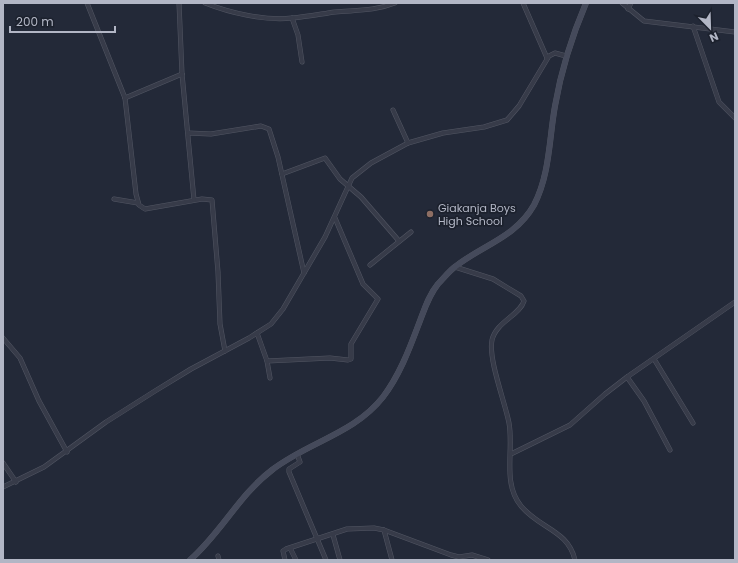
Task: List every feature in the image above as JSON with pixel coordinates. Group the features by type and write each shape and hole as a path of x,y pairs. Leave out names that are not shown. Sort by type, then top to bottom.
{"main road":[{"path":"190,560 203,547 257,482 297,454 344,430 367,415 390,386 406,356 431,294 455,267 509,234 527,216 534,205 546,171 555,105 566,56 586,3"}],"street":[{"path":"87,3 125,98 138,203"},
{"path":"179,3 182,74 194,200"},
{"path":"205,3 241,14 277,18 292,18 337,12 364,11 393,4"},
{"path":"523,3 547,58"},
{"path":"622,3 644,21 735,32"},
{"path":"628,9 631,3"},
{"path":"292,18 298,35 302,62"},
{"path":"693,26 719,102 735,118"},
{"path":"3,487 16,482 44,467 106,422 192,369 271,324 278,316 304,273 335,218 352,178 371,163 408,143 443,133 484,127 507,120 516,110 547,58 555,53 566,56"},
{"path":"125,98 182,74"},
{"path":"392,110 408,143"},
{"path":"188,133 211,134 261,126 267,128 274,141 304,273"},
{"path":"282,174 325,158 340,179 361,196 399,242"},
{"path":"114,199 138,203 144,208 194,200 209,199 212,202 218,272 220,324 225,351"},
{"path":"267,360 330,358 351,359 351,344 378,299 363,284 335,218"},
{"path":"370,265 411,232"},
{"path":"455,267 493,279 521,296 524,301 521,306 499,327 492,340 491,348 496,377 509,424 511,480 520,505 529,516 565,539 573,550 575,560"},
{"path":"511,454 570,425 627,377 735,302"},
{"path":"257,333 267,360 270,378"},
{"path":"3,338 20,358 39,401 66,452"},
{"path":"654,359 693,424"},
{"path":"627,377 644,402 670,450"},
{"path":"297,454 300,462 289,469 289,472 326,560"},
{"path":"3,464 16,482"},
{"path":"285,560 283,551 352,528 384,530 451,555 459,557 472,555 488,560"},
{"path":"384,530 392,560"},
{"path":"333,535 340,560"},
{"path":"290,548 296,560"}],"place":[{"name":"Giakanja Boys High School","path":"430,214"}]}
